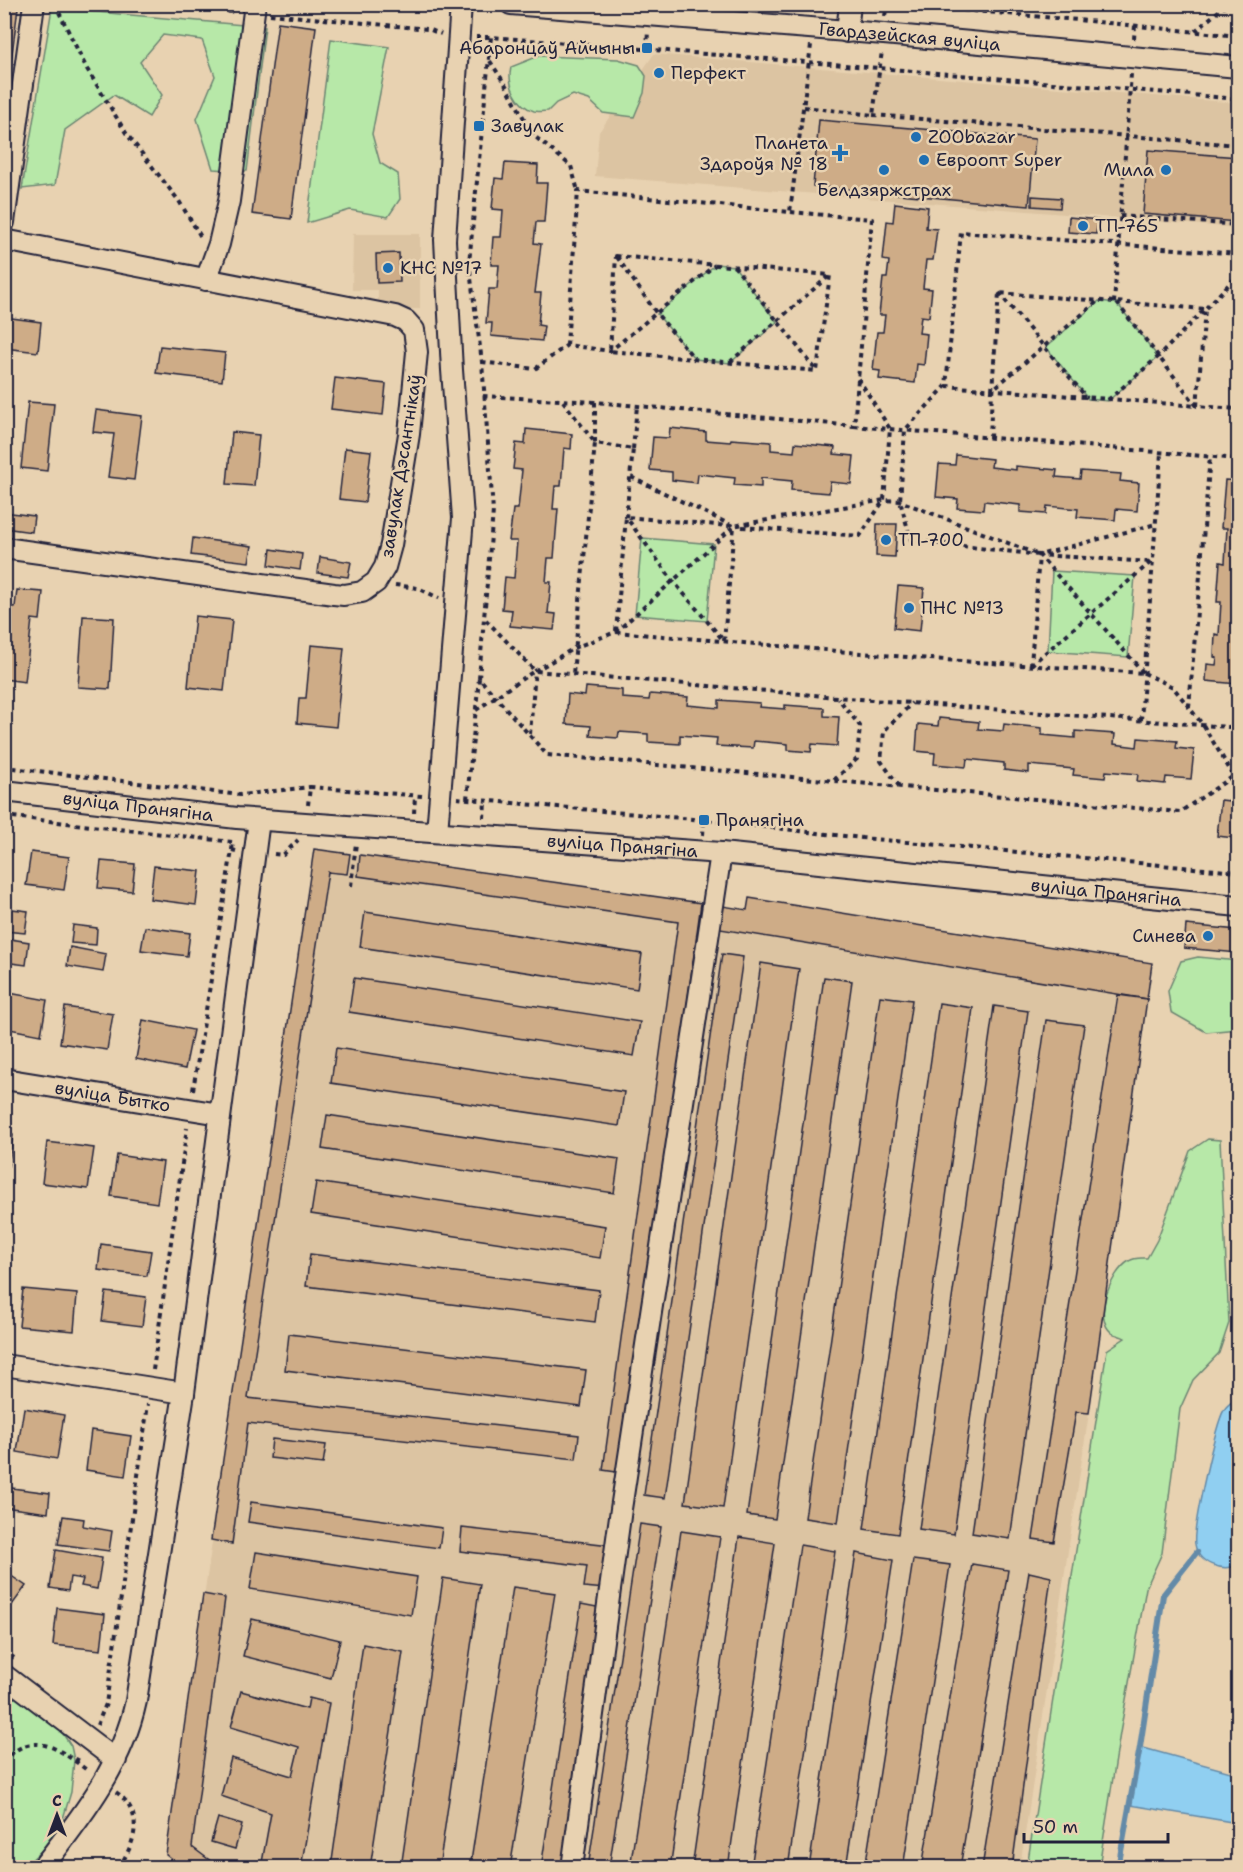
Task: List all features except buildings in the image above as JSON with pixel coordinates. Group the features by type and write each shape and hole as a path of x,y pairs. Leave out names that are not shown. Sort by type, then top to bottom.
{"street":[{"path":"4,222 34,4"},
{"path":"436,832 463,518 445,240 461,4"},
{"name":"Гвардзейская вуліца","path":"511,4 884,34 1239,67"},
{"path":"847,32 850,4"},
{"path":"4,240 206,280 215,257 229,201 254,9"},
{"name":"завулак Дэсантнікаў","path":"4,548 334,594 363,592 376,582 385,567 391,545 409,434 417,352 414,330 406,321 395,316 206,280"},
{"name":"вуліца Пранягіна","path":"4,791 259,820 721,853 1239,906"},
{"path":"42,1868 80,1817 116,1760 128,1732 136,1701 184,1393 259,820"},
{"path":"572,1868 621,1509 721,853"},
{"name":"вуліца Бытко","path":"4,1079 220,1114"},
{"path":"4,1365 184,1393"},
{"path":"4,1675 116,1760"}],"path":[{"path":"55,4 87,69 126,132 179,201 215,257"},
{"path":"129,4 254,9 428,29 459,36 809,62 1239,99"},
{"path":"873,115 886,4"},
{"path":"892,4 1239,36"},
{"path":"1194,32 1227,4"},
{"path":"467,799 493,511 482,362 469,263 492,37"},
{"path":"489,60 507,87 533,135 571,166 578,191 567,345"},
{"path":"790,212 809,62"},
{"path":"1130,90 1115,303 1197,406"},
{"path":"804,107 873,115 1239,145"},
{"path":"578,191 872,219 854,426"},
{"path":"1120,216 1239,225"},
{"path":"1152,562 1039,555 911,540 900,501 905,430 946,386 961,232 1239,254"},
{"path":"610,351 616,256"},
{"path":"616,256 830,275"},
{"path":"616,256 657,314 695,359"},
{"path":"610,351 716,264"},
{"path":"734,266 817,371"},
{"path":"1108,400 1158,357 1205,309 1237,276 1239,266"},
{"path":"730,363 830,275"},
{"path":"817,371 830,275"},
{"path":"999,293 1205,309"},
{"path":"999,293 1046,346 1088,399"},
{"path":"990,438 999,293"},
{"path":"992,390 1099,301"},
{"path":"1197,406 1205,309"},
{"path":"482,362 535,369 567,345 817,371"},
{"path":"626,516 860,536 884,500 890,429 858,378"},
{"path":"946,386 1088,399 1239,409"},
{"path":"483,396 595,402 1239,459"},
{"path":"562,400 595,443 633,449"},
{"path":"573,674 595,443 595,402"},
{"path":"616,632 637,406"},
{"path":"1141,720 1161,453"},
{"path":"1189,707 1210,456"},
{"path":"631,477 733,526"},
{"path":"475,710 576,647 616,632 733,526 884,500 900,501 1039,555 1144,673"},
{"path":"626,516 673,581 724,641"},
{"path":"1039,555 1156,524"},
{"path":"724,641 733,526"},
{"path":"1031,665 1039,555"},
{"path":"1031,665 1152,562"},
{"path":"376,582 418,588 438,597 455,611"},
{"path":"485,619 535,671 912,703 1239,726"},
{"path":"616,632 930,659 1144,673 1173,687 1203,725 1236,774 1239,783"},
{"path":"530,735 535,671"},
{"path":"479,678 547,756 1180,812 1236,774"},
{"path":"834,781 857,759 860,726 838,697"},
{"path":"899,786 881,761 884,731 912,703"},
{"path":"4,767 240,795 310,787"},
{"path":"4,816 233,842 190,1109 106,1704 75,1761"},
{"path":"232,850 283,855 305,833"},
{"path":"351,886 357,837"},
{"path":"4,1762 17,1750 37,1743 58,1750 121,1795 128,1804 135,1825 130,1848 118,1868"}],"shaded area":[{"path":"654,54 1238,103 1238,228 595,176 599,132"},
{"path":"353,234 420,234 420,309 378,309 378,290 352,290"},
{"path":"314,849 746,910 749,898 1152,963 1089,1413 1020,1867 183,1868 166,1855"}],"green space":[{"path":"52,8 265,27 247,171 213,169 197,119 215,76 202,40 163,35 140,62 162,95 149,117 114,95 65,130 55,185 22,189"},
{"path":"331,39 389,47 372,134 380,163 398,174 400,199 388,217 350,210 307,223"},
{"path":"539,56 618,59 639,65 646,76 644,93 634,117 603,113 589,100 573,95 556,103 548,111 528,108 514,93 510,80 511,67"},
{"path":"716,264 734,266 777,322 730,363 695,359 657,314"},
{"path":"1099,301 1117,303 1158,357 1108,401 1088,399 1046,347"},
{"path":"642,538 714,544 707,621 635,615"},
{"path":"1052,571 1135,576 1128,657 1048,651"},
{"path":"1198,957 1238,961 1238,1029 1206,1032 1171,1012 1168,991 1181,961"},
{"path":"1208,1139 1220,1140 1229,1323 1219,1353 1193,1380 1180,1409 1162,1553 1146,1588 1099,1867 1027,1867 1107,1350 1125,1338 1112,1333 1106,1326 1104,1306 1106,1295 1110,1284 1122,1267 1133,1259 1147,1258 1157,1240 1190,1151"},
{"path":"4,1683 55,1722 71,1746 74,1760 71,1792 62,1822 41,1851 29,1862 19,1867 5,1867"}],"water":[{"path":"1238,1399 1238,1565 1218,1567 1201,1557 1195,1544 1195,1534 1205,1476 1220,1419 1227,1406"},
{"path":"1140,1747 1238,1774 1238,1823 1130,1805"}],"waterway":[{"path":"1118,1868 1140,1747 1163,1595 1197,1552"}],"place":[{"name":"Абаронцаў Айчыны","path":"647,48"},
{"name":"Перфект","path":"659,73"},
{"name":"Завулак","path":"479,126"},
{"name":"ZOObazar","path":"916,137"},
{"name":"Планета Здароўя № 18","path":"840,153"},
{"name":"Евроопт Super","path":"924,160"},
{"name":"Белдзяржстрах","path":"884,170"},
{"name":"Мила","path":"1166,170"},
{"name":"ТП-765","path":"1083,226"},
{"name":"КНС №17","path":"388,268"},
{"name":"ТП-700","path":"886,540"},
{"name":"ПНС №13","path":"909,608"},
{"name":"Пранягіна","path":"704,820"},
{"name":"Синева","path":"1208,936"}]}
